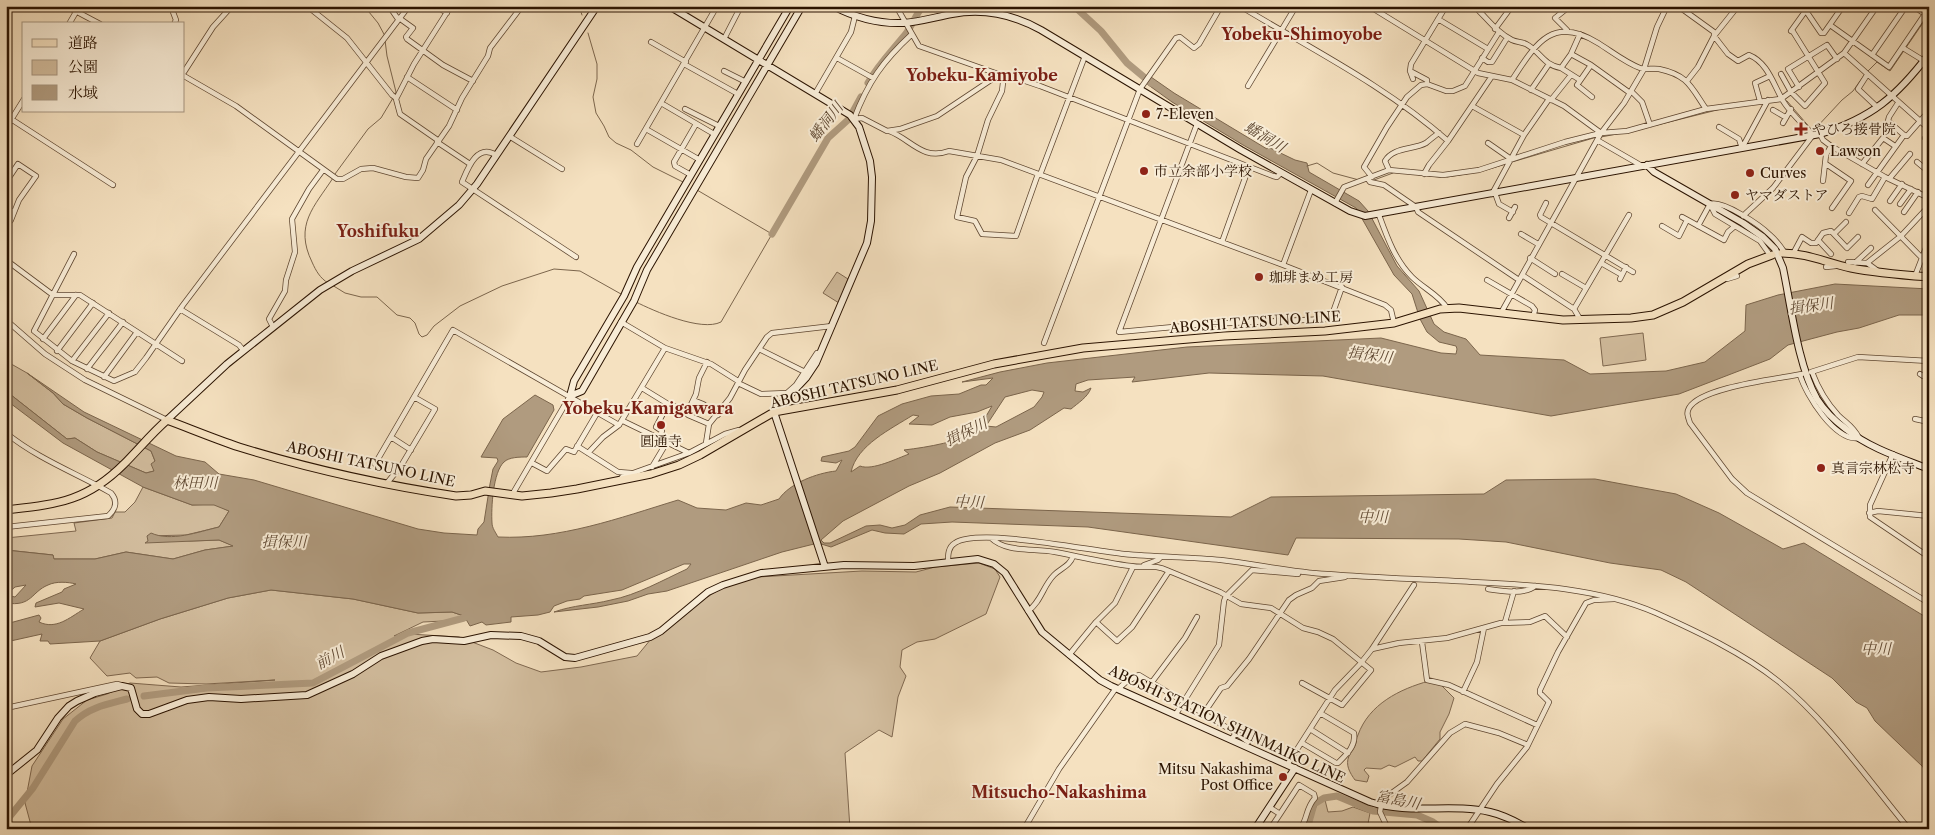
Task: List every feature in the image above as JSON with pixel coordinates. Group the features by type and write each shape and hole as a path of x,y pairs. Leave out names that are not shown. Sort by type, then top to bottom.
{"main road":[{"path":"1787,254 1816,257 1878,272 1929,277"},
{"name":"ABOSHI TATSUNO LINE","path":"166,422 288,461 387,484 456,496 471,495 485,491 522,496 551,493 651,474 678,465 700,455 747,427 775,415 897,390 994,364 1075,350 1224,336 1325,331 1394,323 1447,308 1467,308 1562,320 1630,318 1653,315 1683,302 1748,264 1771,255"},
{"path":"6,510 47,505 75,498 100,485 166,422"}],"street":[{"path":"6,14 11,6"},
{"path":"66,6 96,22"},
{"path":"175,22 173,12 176,6"},
{"path":"185,70 213,27 230,8 223,6"},
{"path":"306,6 337,29 367,62 394,97 400,114 470,164"},
{"path":"389,6 399,18 413,28 406,38 443,65 473,81"},
{"path":"74,254 34,331 72,361 104,378 114,381 135,372 180,309 300,153 409,6"},
{"path":"436,6 447,12"},
{"path":"394,97 451,6"},
{"path":"185,77 236,106 337,179 343,179 361,168 373,168 406,177 418,178 423,170 426,158 457,110 488,56 490,48 522,6"},
{"path":"6,320 45,354 72,372 166,422 206,382 243,350 320,290 419,239 459,205 496,155 597,6"},
{"path":"668,6 724,38 852,117 859,127 870,161 872,177 871,221 867,243 820,354 806,378 775,415 824,565"},
{"path":"637,144 718,6"},
{"path":"724,38 742,6"},
{"path":"512,495 570,396 574,381 614,316 626,294 637,267 790,6"},
{"path":"570,396 582,391 635,299 647,270 802,6"},
{"path":"832,6 855,16 883,22 904,21 960,12 983,12 1003,15 1028,24 1311,190 1362,216 1493,194 1816,134 1852,122 1877,107 1891,97 1926,63 1929,54"},
{"path":"896,6 919,46 1069,97 1275,177 1281,172"},
{"path":"1044,344 1140,89 1176,38 1180,38 1194,48 1199,44 1221,6"},
{"path":"1240,6 1365,79 1401,106 1426,121 1448,141"},
{"path":"1248,86 1296,6"},
{"path":"1369,6 1481,74 1512,80 1564,106 1601,133"},
{"path":"1413,79 1410,71 1411,64 1446,6"},
{"path":"1474,6 1507,38 1525,44 1549,64 1561,68 1580,80"},
{"path":"1512,6 1465,86 1454,91 1446,91 1427,84 1421,86 1407,97 1364,166 1370,182 1384,185 1416,207 1418,212 1574,309 1580,319"},
{"path":"1570,6 1555,18 1567,30 1580,34 1644,69 1661,70 1679,76 1687,81 1706,110"},
{"path":"1501,313 1601,133 1631,92 1644,69 1657,27 1667,6"},
{"path":"1678,6 1714,32 1714,36 1733,59 1738,61 1746,56 1752,56 1770,76 1782,99 1790,109 1823,140 1876,172 1929,198"},
{"path":"1687,81 1698,67 1714,36 1738,6"},
{"path":"1780,74 1791,92 1805,106 1825,82 1791,31 1809,6"},
{"path":"1806,11 1821,33 1824,33 1843,6"},
{"path":"1335,203 1344,188 1389,170 1443,175 1479,170 1601,133 1627,131 1706,110 1782,99 1844,53 1877,6"},
{"path":"1872,55 1906,6"},
{"path":"1830,26 1889,67 1904,49 1925,14 1913,6"},
{"path":"69,22 76,12"},
{"path":"815,94 851,32 855,16"},
{"path":"1438,19 1488,49"},
{"path":"1512,80 1533,50 1545,38 1567,30"},
{"path":"852,117 871,77 890,54 911,34"},
{"path":"1561,68 1571,54 1580,34"},
{"path":"1482,58 1492,62 1507,38"},
{"path":"651,42 738,94"},
{"path":"1798,87 1788,69 1827,45 1837,59"},
{"path":"1904,49 1926,63"},
{"path":"1844,53 1929,131 1925,138"},
{"path":"1571,54 1631,92 1642,102 1650,125"},
{"path":"1002,74 1002,90 988,120 977,156 966,176 957,217 975,222 982,234 1016,236 1085,56"},
{"path":"837,58 871,77"},
{"path":"1531,90 1549,64"},
{"path":"1591,65 1576,85 1592,97"},
{"path":"724,70 746,82"},
{"path":"1410,71 1425,78 1427,84"},
{"path":"888,131 900,129 934,117 1002,74"},
{"path":"1866,74 1858,88 1877,107"},
{"path":"1493,194 1524,135 1571,75"},
{"path":"407,76 457,110"},
{"path":"1424,174 1428,165 1448,141 1492,76"},
{"path":"1760,101 1755,83 1770,76"},
{"path":"6,128 22,101"},
{"path":"1742,148 1767,102"},
{"path":"661,103 714,134"},
{"path":"1898,103 1888,117 1888,121 1904,135"},
{"path":"1472,106 1524,135"},
{"path":"685,109 719,126"},
{"path":"1783,123 1790,109"},
{"path":"1773,110 1785,117"},
{"path":"1868,185 1904,135 1907,136 1929,111"},
{"path":"852,117 862,118 898,134 910,145 924,152 942,154 949,152 1001,160 1283,265 1385,305 1391,310 1394,323"},
{"path":"11,119 113,185"},
{"path":"691,174 675,166 674,162 696,124"},
{"path":"1197,124 1119,332 1206,324 1328,319 1332,316 1342,288"},
{"path":"1719,127 1739,139 1742,148"},
{"path":"646,129 700,160"},
{"path":"1389,170 1385,161 1386,158 1398,151 1424,144 1439,132"},
{"path":"1743,216 1773,188 1816,134"},
{"path":"509,136 562,169"},
{"path":"1862,164 1883,138 1895,146"},
{"path":"1597,140 1645,165 1743,223 1763,237 1775,249 1784,268 1807,379 1817,399 1828,413 1846,430 1893,454 1929,469"},
{"path":"1488,143 1509,162"},
{"path":"1823,181 1826,155 1831,146"},
{"path":"496,155 492,152 479,154 470,164 462,182 576,257"},
{"path":"1849,213 1859,197 1872,199 1887,178 1910,154"},
{"path":"1917,162 1929,172"},
{"path":"6,182 18,164 36,176 6,226"},
{"path":"1826,164 1851,181 1832,208"},
{"path":"1222,242 1250,167"},
{"path":"273,327 270,319 285,292 286,280 295,252 292,219 309,189 323,170"},
{"path":"1890,201 1902,184"},
{"path":"1900,204 1911,189"},
{"path":"1283,265 1311,190"},
{"path":"1904,212 1918,192"},
{"path":"1493,194 1499,204 1514,210 1509,218"},
{"path":"1546,204 1540,216 1633,272"},
{"path":"1710,204 1721,204 1743,216 1771,235 1787,254 1802,237 1811,243 1816,243 1823,233 1830,231 1847,248 1858,237"},
{"path":"1710,204 1715,214 1760,241 1771,255"},
{"path":"1698,226 1710,204"},
{"path":"1867,264 1900,236 1929,206"},
{"path":"6,207 13,212"},
{"path":"1875,210 1922,258"},
{"path":"1376,215 1403,267 1442,301 1447,308"},
{"path":"1574,309 1629,215"},
{"path":"1682,217 1724,240 1728,232 1735,226"},
{"path":"1662,226 1678,236 1687,220"},
{"path":"1834,234 1846,222"},
{"path":"1520,234 1538,244"},
{"path":"1818,240 1831,254"},
{"path":"1915,276 1929,240"},
{"path":"1855,262 1871,248"},
{"path":"1530,258 1555,274"},
{"path":"6,260 53,295 80,295 182,361"},
{"path":"1826,268 1855,262 1867,264 1878,272"},
{"path":"1601,263 1620,277 1626,267"},
{"path":"1562,274 1586,288"},
{"path":"1714,284 1737,276"},
{"path":"1487,280 1532,306 1534,310 1532,317"},
{"path":"626,294 635,299"},
{"path":"43,339 76,295"},
{"path":"57,351 93,303"},
{"path":"180,309 232,341 243,350"},
{"path":"72,361 109,313"},
{"path":"614,316 665,348 707,362 761,394 787,393 796,385 817,353 820,354"},
{"path":"88,369 123,322"},
{"path":"706,443 709,424 718,415 759,349 772,333 832,326"},
{"path":"375,464 453,330 597,413 688,452"},
{"path":"104,378 137,332"},
{"path":"588,452 621,423 665,348"},
{"path":"759,349 805,372"},
{"path":"1859,438 1855,429 1840,416 1822,394 1811,372 1858,357 1929,361"},
{"path":"707,362 699,378 698,387 688,415 709,424"},
{"path":"1920,374 1923,376 1929,372"},
{"path":"1859,438 1848,438 1831,424 1812,399 1801,374 1736,385 1693,403 1688,409 1687,415 1690,423 1732,479 1747,493 1929,603"},
{"path":"642,388 668,404 688,411"},
{"path":"387,484 396,475 434,409 414,397"},
{"path":"693,400 703,404 718,415"},
{"path":"659,439 662,431 656,428 668,404"},
{"path":"532,463 547,471 566,449 574,452 597,413"},
{"path":"1915,419 1929,422"},
{"path":"613,482 747,427"},
{"path":"6,433 54,464 100,485 114,497 116,506 108,516 6,527"},
{"path":"391,437 411,450"},
{"path":"652,467 667,442"},
{"path":"577,446 618,472 633,473"},
{"path":"1893,454 1870,505 1870,517 1929,557"},
{"path":"1869,513 1878,511 1929,516"},
{"path":"948,562 949,551 954,543 970,538 991,538 1025,540 1113,553 1218,560 1301,572 1535,586 1584,592 1615,599 1656,613 1727,649 1760,668 1779,682 1817,718 1909,829"},
{"path":"991,538 999,544 1015,548 1073,556 1103,563 1133,567 1158,566 1241,604 1265,606 1303,628 1333,639 1371,670 1342,704 1302,683"},
{"path":"1028,611 1038,602 1055,574 1067,566 1073,556"},
{"path":"1141,566 1158,560 1161,557"},
{"name":"ABOSHI STATION SHINMAIKO LINE","path":"122,686 131,688 137,709 142,714 149,714 192,699 224,697 253,699 306,695 353,674 381,656 422,641 433,639 464,641 491,635 521,636 539,641 565,657 575,658 655,635 697,600 723,585 768,572 824,565 914,566 978,559 994,564 1005,573 1042,632 1100,680 1117,689 1381,807 1479,810 1502,815 1529,829"},
{"path":"1069,655 1096,622 1115,603 1133,567"},
{"path":"1096,622 1118,641 1132,627 1169,570"},
{"path":"1176,714 1219,645 1226,596 1252,570 1298,574 1301,572"},
{"path":"1204,713 1221,688 1227,686 1240,670 1289,600 1312,588 1319,581 1344,578 1347,575"},
{"path":"1287,765 1330,697 1372,649 1414,585"},
{"path":"1488,589 1514,591 1532,589 1535,586"},
{"path":"1505,622 1514,591"},
{"path":"1467,829 1528,745 1549,702 1540,693 1540,690 1575,620 1588,602 1615,599"},
{"path":"1152,682 1185,638 1197,617"},
{"path":"1372,649 1399,643 1448,638 1505,622 1522,624 1547,617 1567,637"},
{"path":"1463,692 1477,662 1484,628"},
{"path":"1422,642 1427,680 1443,683 1537,725"},
{"path":"1024,829 1059,770 1117,689 1137,675 1185,701 1248,742"},
{"path":"6,708 117,684 122,686"},
{"path":"6,775 37,750 58,718 69,706 86,696 122,686"},
{"path":"1302,743 1336,763 1348,753 1353,744 1354,732 1320,713"},
{"path":"1399,829 1392,826 1387,828 1381,807 1383,798 1406,782 1438,744 1459,726 1466,723 1499,733 1528,745"},
{"path":"1310,729 1348,753"},
{"path":"1231,740 1236,733"},
{"path":"1255,829 1295,768"},
{"path":"1270,829 1299,785 1314,794 1315,798 1307,808 1305,821 1300,829"},
{"path":"1269,807 1280,814"}],"green space":[{"path":"837,272 848,279 839,303 823,293"},
{"path":"1643,333 1646,360 1603,366 1600,338"},
{"path":"6,361 27,373 53,393 63,404 151,451 155,461 154,471 146,473 97,452 75,438 67,439 6,391"},
{"path":"143,487 192,505 214,504 229,511 219,527 186,535 147,536 190,541 219,540 234,546 205,550 173,559 126,552 95,559 53,559 53,555 6,550 6,538 76,531 74,523 112,518 115,512 125,512 135,502"},
{"path":"979,563 995,569 1000,577 986,614 935,639 917,642 902,650 900,667 906,676 898,697 892,737 879,730 845,753 850,829 32,829 25,803 32,766 63,719 87,700 107,694 130,683 181,687 275,680 206,684 169,683 157,677 136,678 130,673 107,676 90,658 100,641 160,619 228,598 271,590 353,599 418,613 452,612 464,616 464,620 423,622 394,636 409,634 459,637 493,650 516,663 541,672 581,667 637,656 651,639 688,609 722,588 758,577 862,571 916,572 935,567"},
{"path":"1429,681 1440,684 1454,698 1440,732 1440,739 1422,761 1418,761 1415,757 1395,767 1389,765 1381,769 1366,768 1364,770 1369,776 1367,782 1355,780 1349,769 1348,759 1363,724 1378,706 1387,699 1407,688"},
{"path":"1325,800 1328,812 1342,811 1353,807 1370,813 1367,829 1308,829 1317,804"}],"water":[{"path":"1151,77 1267,149 1268,147 1295,160 1307,163 1309,172 1359,201 1368,211 1397,266 1419,291 1434,324 1444,332 1466,339 1480,355 1564,360 1590,374 1666,371 1705,362 1745,331 1746,305 1778,295 1835,284 1929,289 1929,315 1899,315 1859,328 1788,345 1770,359 1679,394 1551,416 1323,376 1209,373 1132,382 1135,377 1088,380 1076,384 1075,391 1083,392 1091,388 1085,397 1071,409 1064,408 1030,430 995,443 940,473 909,486 843,521 821,540 824,543 830,543 866,526 880,525 892,528 905,525 920,515 950,507 1231,517 1271,497 1484,494 1506,480 1595,479 1676,494 1719,513 1783,549 1804,543 1929,619 1929,781 1923,767 1875,721 1867,708 1856,702 1832,678 1686,582 1661,570 1610,563 1506,542 1459,539 1296,538 1288,555 1088,527 952,522 921,524 904,534 872,530 831,547 818,543 782,552 667,591 648,594 628,601 598,607 554,612 630,595 687,569 691,564 684,564 622,590 584,596 580,599 567,601 554,606 550,612 538,615 511,617 511,622 486,625 482,622 470,626 464,616 452,612 418,613 353,599 271,590 228,598 160,619 100,641 50,644 48,641 40,641 42,634 6,642 6,624 39,615 41,618 39,622 51,625 68,619 84,609 59,603 35,607 36,603 76,584 62,582 51,584 42,588 26,601 15,604 6,603 6,595 6,550 53,555 54,559 95,559 126,552 173,559 205,550 233,546 219,540 145,543 148,541 147,536 151,533 167,537 219,527 229,511 214,505 192,505 143,487 63,443 6,400 6,391 67,439 75,438 97,452 146,473 154,471 151,464 155,461 151,451 63,404 53,393 27,373 84,412 176,456 205,462 219,474 254,480 418,529 477,535 478,529 484,522 493,469 498,461 497,458 481,457 503,419 535,395 553,405 554,410 527,457 509,459 500,467 492,500 492,525 498,537 521,537 544,535 589,526 678,500 697,508 726,510 746,503 761,505 779,499 790,488 804,480 836,471 842,460 836,463 821,461 822,457 849,451 855,447 878,416 902,404 931,396 959,394 981,385 986,385 993,378 962,382 1000,372 1047,363 1187,347 1381,338 1441,353 1456,354 1456,346 1439,342 1427,332 1420,319 1412,294 1394,275 1356,208 1243,145 1172,102 1147,84","holes":["1032,390 1044,392 1034,407 996,427 986,426 1005,397","992,406 981,425 981,430 963,438 904,450 909,454 871,467 860,466 851,472 854,462 867,446 885,432 913,415 919,416 909,424 932,425 950,417 977,412","26,585 15,597 6,595 15,587"]}],"waterway":[{"path":"364,6 378,23 385,36"},
{"path":"579,6 582,15"},
{"name":"蟠洞川","path":"868,83 880,64 907,32 923,6"},
{"name":"蟠洞川","path":"1074,6 1101,31 1127,63 1151,83"},
{"path":"1868,71 1877,62 1890,71 1929,14"},
{"path":"588,33 597,64 597,79 593,97 596,113 609,137 616,143 631,150 653,167 683,182"},
{"path":"385,40 396,92 395,95"},
{"path":"1785,101 1811,129 1815,129 1853,91 1865,74"},
{"name":"蟠洞川","path":"772,234 828,138 849,119 861,97"},
{"path":"335,174 368,129 381,118 393,98"},
{"path":"1657,125 1721,109"},
{"path":"1601,137 1617,134"},
{"path":"1512,162 1597,137"},
{"path":"1307,166 1317,163 1333,173 1359,180"},
{"path":"1479,172 1506,164"},
{"path":"1374,180 1393,173"},
{"path":"1447,177 1472,173"},
{"path":"1419,175 1440,177"},
{"path":"328,283 320,277 315,268 307,249 305,237 306,227 313,208 333,178"},
{"path":"636,302 666,315 690,322 702,324 721,322 772,234 697,190"},
{"path":"332,285 345,293 361,297 377,297 397,315 410,318 415,323 422,337 427,335 434,326 460,306 502,286 554,269 580,271 621,294"},
{"name":"前川","path":"144,696 207,688 313,683 408,633 464,618 470,612"},
{"name":"前川","path":"6,821 33,788 75,721 93,709 127,699"},
{"name":"富島川","path":"1307,829 1314,804 1324,798 1337,796 1373,811 1417,815 1443,829"}],"place":[{"name":"7-Eleven","path":"1146,114"},
{"name":"やひろ接骨院","path":"1801,129"},
{"name":"Lawson","path":"1820,151"},
{"name":"市立余部小学校","path":"1144,171"},
{"name":"Curves","path":"1750,173"},
{"name":"ヤマダストア","path":"1735,195"},
{"name":"珈琲まめ工房","path":"1259,277"},
{"name":"圓通寺","path":"661,425"},
{"name":"真言宗林松寺","path":"1821,468"},
{"name":"Mitsu Nakashima Post Office","path":"1283,777"}],"district":[{"name":"Yobeku-Shimoyobe","path":"1302,34"},
{"name":"Yobeku-Kamiyobe","path":"982,75"},
{"name":"Yoshifuku","path":"378,231"},
{"name":"Yobeku-Kamigawara","path":"648,408"},
{"name":"Mitsucho-Nakashima","path":"1059,792"}],"water label":[{"name":"揖保川","path":"1811,306"},
{"name":"揖保川","path":"1370,355"},
{"name":"揖保川","path":"966,432"},
{"name":"林田川","path":"195,483"},
{"name":"中川","path":"969,502"},
{"name":"中川","path":"1373,517"},
{"name":"揖保川","path":"284,542"},
{"name":"中川","path":"1876,649"}]}
